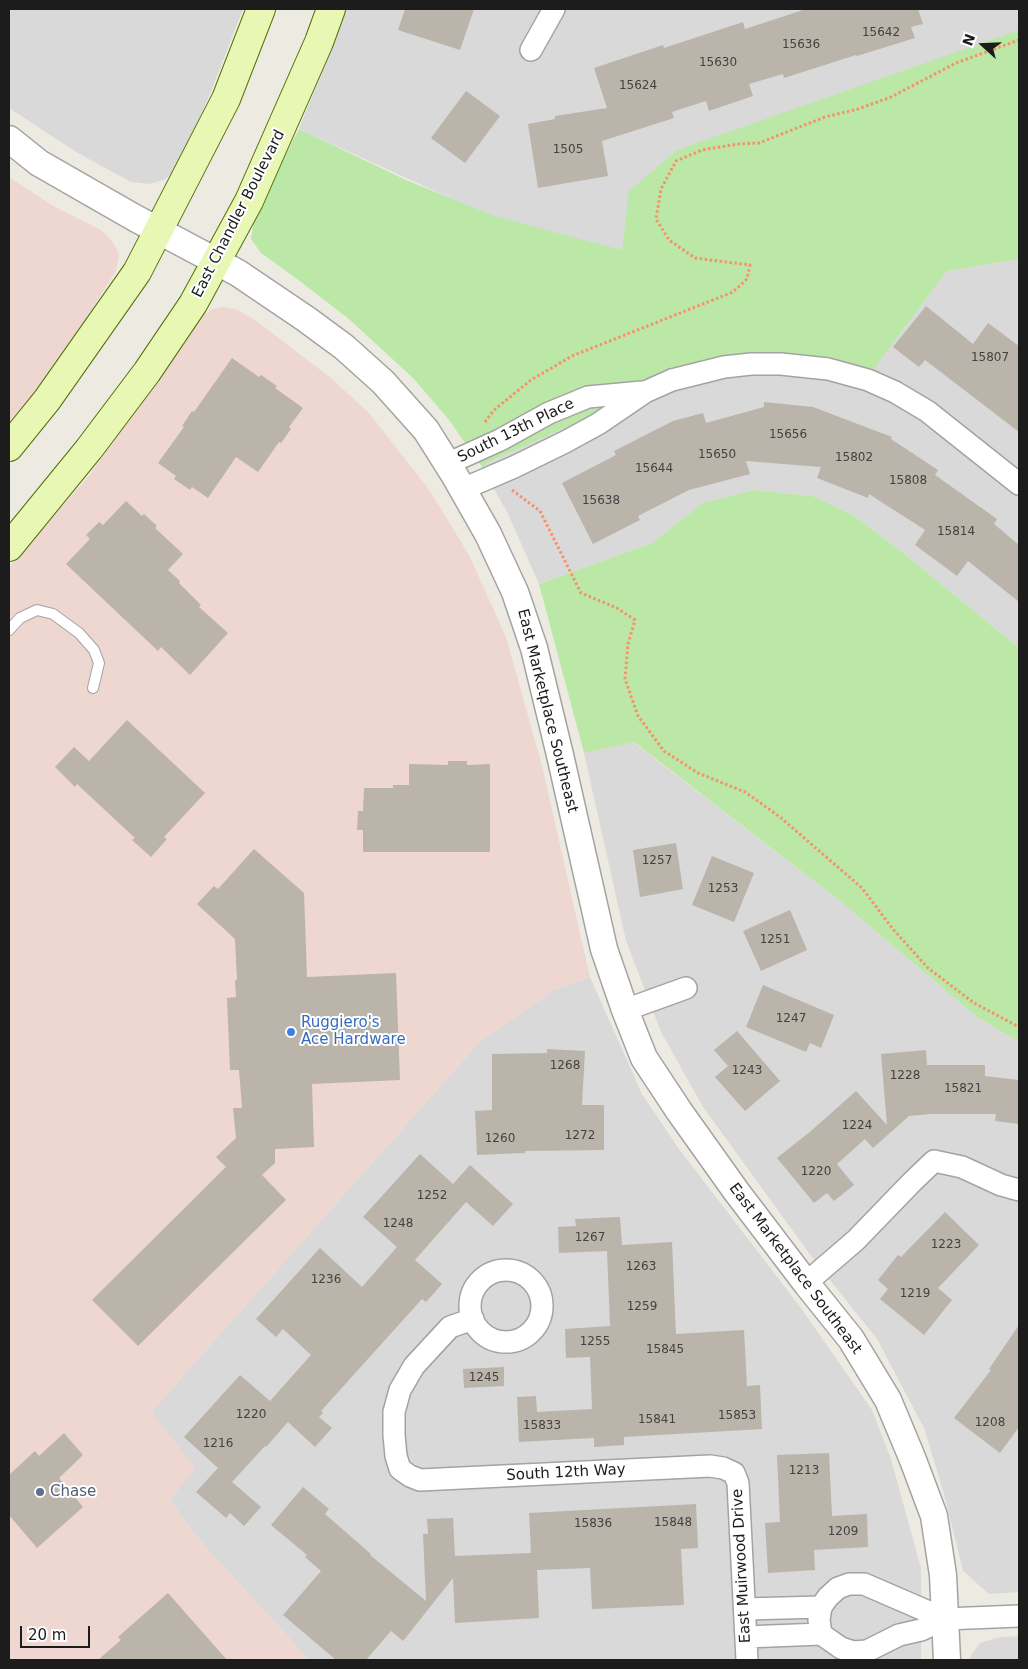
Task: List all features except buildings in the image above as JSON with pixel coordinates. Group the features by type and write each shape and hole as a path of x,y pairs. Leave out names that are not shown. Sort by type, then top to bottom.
{"main road":[{"path":"9,447 47,400 137,272 226,99 261,9"},
{"name":"East Chandler Boulevard","path":"9,547 89,449 147,372 194,304 249,201 285,122 331,9"}],"street":[{"path":"531,50 554,9"},
{"name":"East Marketplace Southeast","path":"9,139 39,163 238,272 344,347 382,382 426,430 447,464 488,534 515,592 534,648 604,949 644,1058 679,1111 806,1283 851,1339 884,1392 914,1460 934,1516 943,1575 946,1660"},
{"name":"South 13th Place","path":"463,490 565,442 598,424 645,392 672,380 724,367 780,364 828,369 868,380 895,392 927,411 1019,484"},
{"name":"South 13th Place","path":"447,464 484,448 549,413 588,397 645,392"},
{"path":"625,1010 686,988"},
{"path":"806,1283 856,1240 934,1161 962,1167 1001,1186 1019,1190"},
{"name":"South 12th Way","path":"473,1319 450,1327 414,1366 400,1390 394,1412 396,1456 400,1469 410,1476 420,1480 710,1466 724,1468 734,1473"},
{"name":"East Muirwood Drive","path":"734,1473 738,1483 747,1660"},
{"path":"821,1634 820,1620 822,1607 828,1597 838,1588 849,1584 864,1584 945,1619"},
{"path":"745,1609 822,1607"},
{"path":"746,1637 821,1634 841,1648 852,1652 867,1651 899,1635 921,1630 945,1619 1019,1616"}],"lane":[{"path":"9,630 20,618 37,610 53,614 79,633 94,650 99,663 93,688"}],"path":[{"path":"484,448 476,434 494,410 531,380 572,356 733,292 747,279 750,265 695,258 669,240 660,226 656,219 661,189 676,161 702,150 760,142 825,117 858,109 891,97 956,63 1019,40"},
{"path":"495,475 510,489 540,511 581,593 617,608 635,620 628,644 625,679 638,716 664,752 698,772 745,792 780,817 862,888 892,928 928,968 974,1003 1019,1027"}],"shaded area":[{"path":"9,9 243,9 208,99 175,171 164,180 149,184 131,182 76,152 9,108"},
{"path":"347,9 1019,9 1019,35 627,253 507,224 299,129"},
{"path":"9,177 55,207 101,230 112,241 119,254 116,271 59,362 9,425"},
{"path":"1019,259 1019,648 902,552 853,515 813,496 754,490 703,503 652,543 539,584 507,512 482,467 489,462 645,392 724,367 868,380 879,362 947,271"},
{"path":"222,307 236,309 255,320 331,378 369,413 430,491 469,555 506,637 542,766 590,977 554,990 481,1040 151,1412 195,1467 170,1501 201,1542 309,1660 9,1660 9,567 89,476 200,318 212,309"},
{"path":"633,742 840,901 977,1017 1019,1042 1019,1592 989,1594 963,1571 944,1494 924,1428 877,1339 814,1260 703,1107 661,1032 626,941 584,753"},
{"path":"590,977 642,1094 679,1149 801,1308 872,1410 891,1459 921,1568 921,1660 309,1660 201,1542 170,1501 151,1412 481,1040 554,990"},
{"path":"1019,1636 1019,1660 968,1660 980,1643 1001,1637"}],"green space":[{"path":"1019,30 1019,259 947,271 879,362 868,380 781,364 645,392 489,462 482,467 449,420 414,379 349,319 261,253 251,239 254,220 260,204 299,129 406,180 494,216 622,250 629,191 677,150"},
{"path":"754,490 813,496 853,515 902,552 1019,648 1019,1042 977,1017 840,901 634,742 584,753 539,584 652,543 703,503"}],"place":[{"name":"Ruggiero's Ace Hardware","path":"291,1032"},
{"name":"Chase","path":"40,1492"}]}
